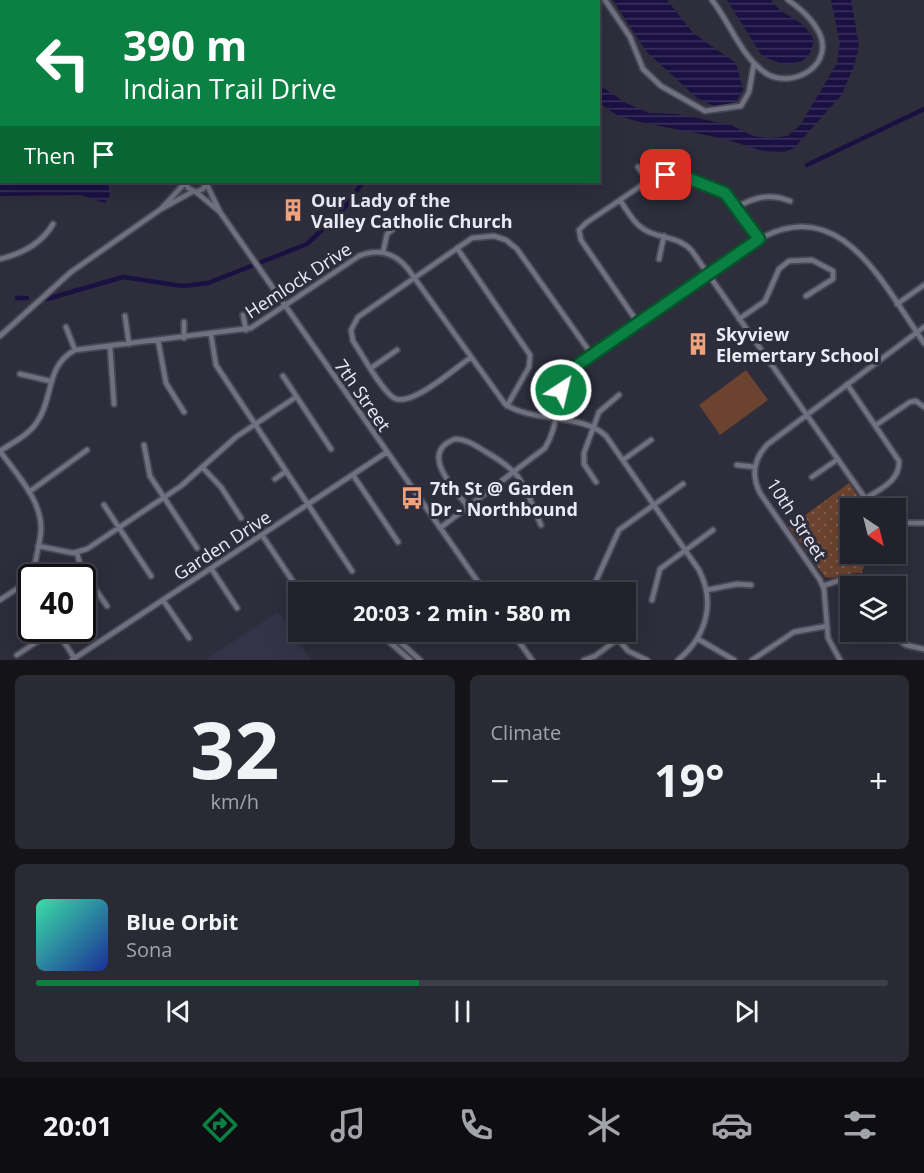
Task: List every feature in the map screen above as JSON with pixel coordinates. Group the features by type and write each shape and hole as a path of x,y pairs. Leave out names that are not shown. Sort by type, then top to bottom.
{"street":[{"path":"605,0 630,37 643,69 661,86 705,111 741,106 749,92 754,63"},
{"path":"712,0 754,63 780,79 797,78 811,70 820,57 822,40 814,24 788,0"},
{"path":"638,167 648,181"},
{"path":"572,230 579,230 648,181 666,175 685,177 720,190 737,207 759,239"},
{"path":"161,209 185,183"},
{"name":"7th Street","path":"186,183 188,188 220,212"},
{"path":"0,336 71,272 161,209 207,183"},
{"name":"7th Street","path":"207,183 220,212 478,582"},
{"path":"737,207 761,197 774,196 790,201"},
{"path":"620,200 638,224 649,232 688,246 864,498"},
{"path":"0,259 32,246 42,239 53,224"},
{"path":"397,226 388,233 383,252 400,260 415,278 507,406 516,411 592,427 606,436 699,570 707,590 706,619 698,639 678,660"},
{"path":"440,528 545,448 565,382 579,364 759,239 789,228 825,230 854,247 874,271 924,343"},
{"path":"579,230 581,240 638,323"},
{"path":"471,358 406,400 396,399 390,394 351,338 352,325 358,317 472,238 494,236 511,243 592,355"},
{"path":"659,259 664,236"},
{"path":"457,248 530,355 528,368 507,406"},
{"name":"Hemlock Drive","path":"75,350 246,330 264,322 359,256 383,252"},
{"path":"739,319 765,301 779,269 789,261 812,260 833,271 833,279 806,296"},
{"path":"897,304 924,285"},
{"path":"243,315 246,330"},
{"path":"125,316 129,344"},
{"path":"184,322 184,338"},
{"path":"35,564 40,519 29,492 0,451 37,422 50,381 60,362 75,350 66,327"},
{"name":"10th Street","path":"840,660 830,645 823,586 760,493 754,467 765,447 924,327"},
{"path":"211,335 216,365 352,571"},
{"path":"158,340 166,383 184,412"},
{"path":"110,346 114,404"},
{"path":"371,368 397,350"},
{"path":"20,374 50,381"},
{"path":"283,376 331,449"},
{"path":"847,384 897,455 899,467 892,481 866,498"},
{"path":"596,482 583,458 592,427 603,407 619,395"},
{"path":"38,546 76,553 164,498 236,437 296,397"},
{"path":"876,425 917,399 924,407"},
{"path":"468,507 440,467 439,453 448,442 460,439 515,472 525,484 541,525"},
{"path":"623,460 651,440"},
{"path":"144,445 150,476 197,548"},
{"path":"29,492 87,450"},
{"name":"Garden Drive","path":"74,659 387,452"},
{"path":"812,477 838,459"},
{"path":"737,465 754,467"},
{"path":"202,467 221,487 241,518"},
{"path":"275,479 285,472"},
{"path":"353,475 398,542"},
{"path":"596,582 618,532 683,484"},
{"path":"104,505 151,576"},
{"path":"906,523 924,523"},
{"path":"652,600 658,572 713,530"},
{"path":"262,535 293,582"},
{"path":"76,553 81,567 107,606"},
{"path":"211,568 237,608"},
{"path":"823,586 840,581"},
{"path":"707,590 737,584 751,585"},
{"path":"0,600 18,588"},
{"path":"164,600 189,638"},
{"path":"753,660 794,632 827,626"},
{"path":"698,639 734,660"},
{"path":"17,655 36,642"},
{"path":"63,642 74,659"},
{"path":"389,642 410,660"},
{"path":"400,642 420,660"},
{"path":"519,642 532,660"},
{"path":"584,660 595,656 614,642"},
{"path":"620,642 628,651 647,660"},
{"path":"902,642 924,649"}],"shaded area":[{"path":"613,0 667,0 693,33 736,63 743,90 735,103 716,107 697,98 646,51"},
{"path":"727,0 771,0 782,11 804,26 809,33 814,41 809,55 802,61 785,65 762,56"},
{"path":"831,0 851,0 859,46 854,66 841,96 794,148 784,152 763,151 725,139 640,122 618,116 600,104 600,86 626,103 649,113 677,114 731,125 753,136 769,138 788,136 801,124 837,63 840,43"},
{"path":"0,183 108,183 110,195 105,203 81,195 0,196"},
{"path":"746,370 768,400 720,435 699,405"},
{"path":"849,483 859,498 840,498 840,564 864,564 862,573 825,577 789,527"},
{"path":"278,612 288,627 288,642 299,642 311,660 205,660"}],"waterway":[{"path":"807,165 924,109"},
{"path":"47,299 123,277 183,286 208,283 307,244 342,211 362,183"},
{"path":"17,298 27,298"}],"place":[{"name":"Our Lady of the Valley Catholic Church","path":"293,210"},
{"name":"Skyview Elemertary School","path":"698,344"},
{"name":"7th St @ Garden Dr - Northbound","path":"412,498"}],"route":[{"path":"561,390 568,376 579,364 759,239 725,193 685,177 666,175"}]}
